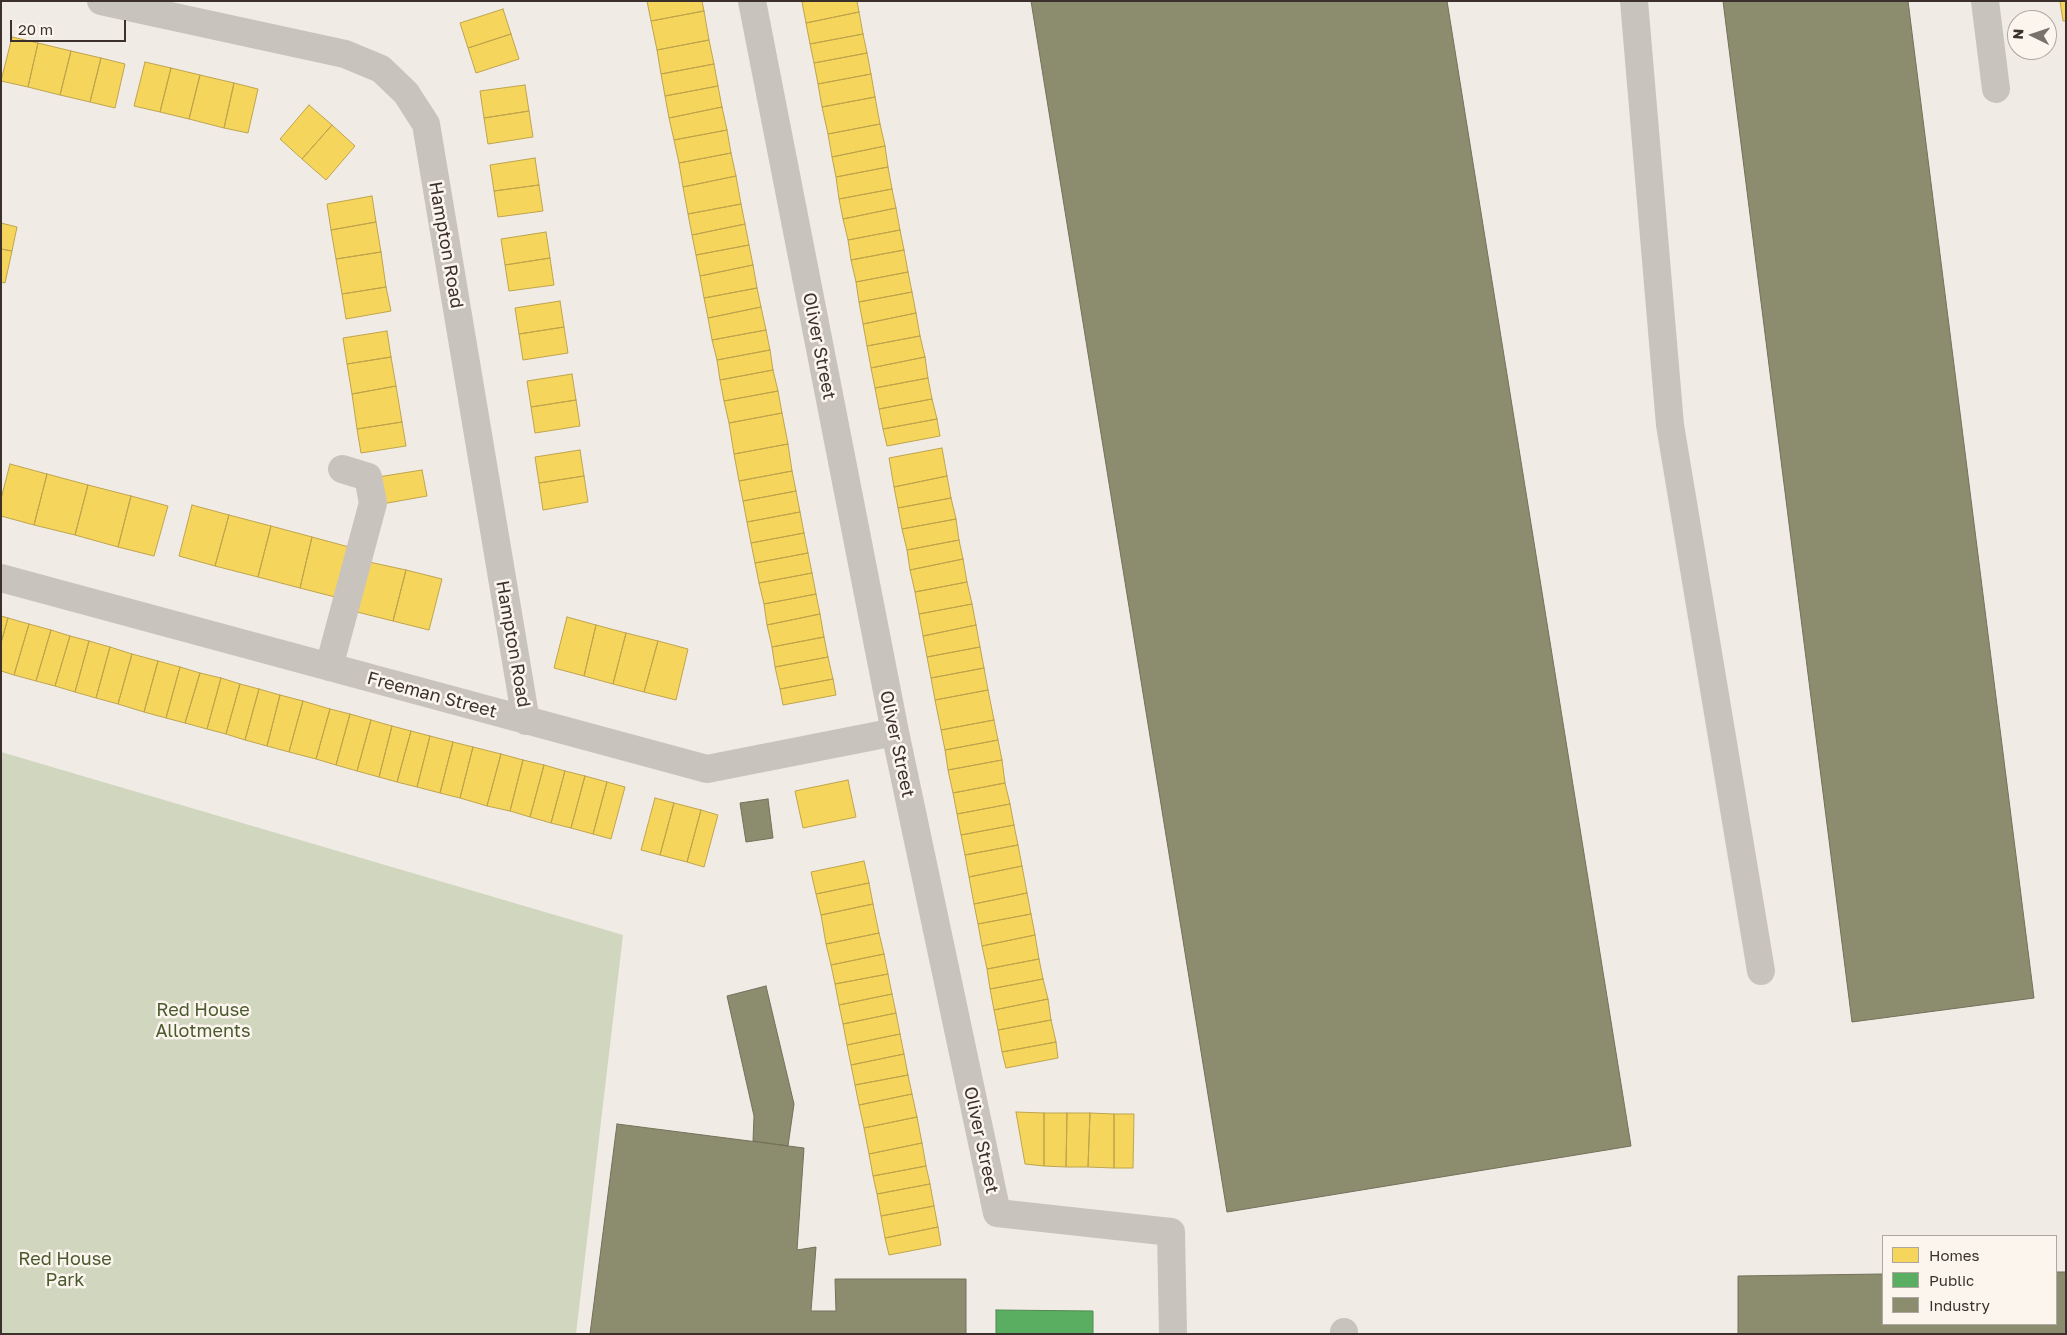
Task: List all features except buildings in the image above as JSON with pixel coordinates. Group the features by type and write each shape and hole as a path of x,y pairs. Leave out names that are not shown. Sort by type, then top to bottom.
{"street":[{"name":"Hampton Road","path":"101,1 346,54 381,69 406,93 426,124 526,721"},
{"name":"Oliver Street","path":"752,1 894,732 997,1213 1171,1232 1173,1334"},
{"path":"1634,1 1670,425 1761,971"},
{"path":"1984,1 1996,89"},
{"path":"329,667 373,503 368,477 342,469"},
{"name":"Freeman Street","path":"1,578 707,769 894,732"}],"green space":[{"name":"Red House Allotments","path":"1,752 623,935 576,1334 1,1334"}],"park label":[{"name":"Red House Park","path":"65,1269"}]}
